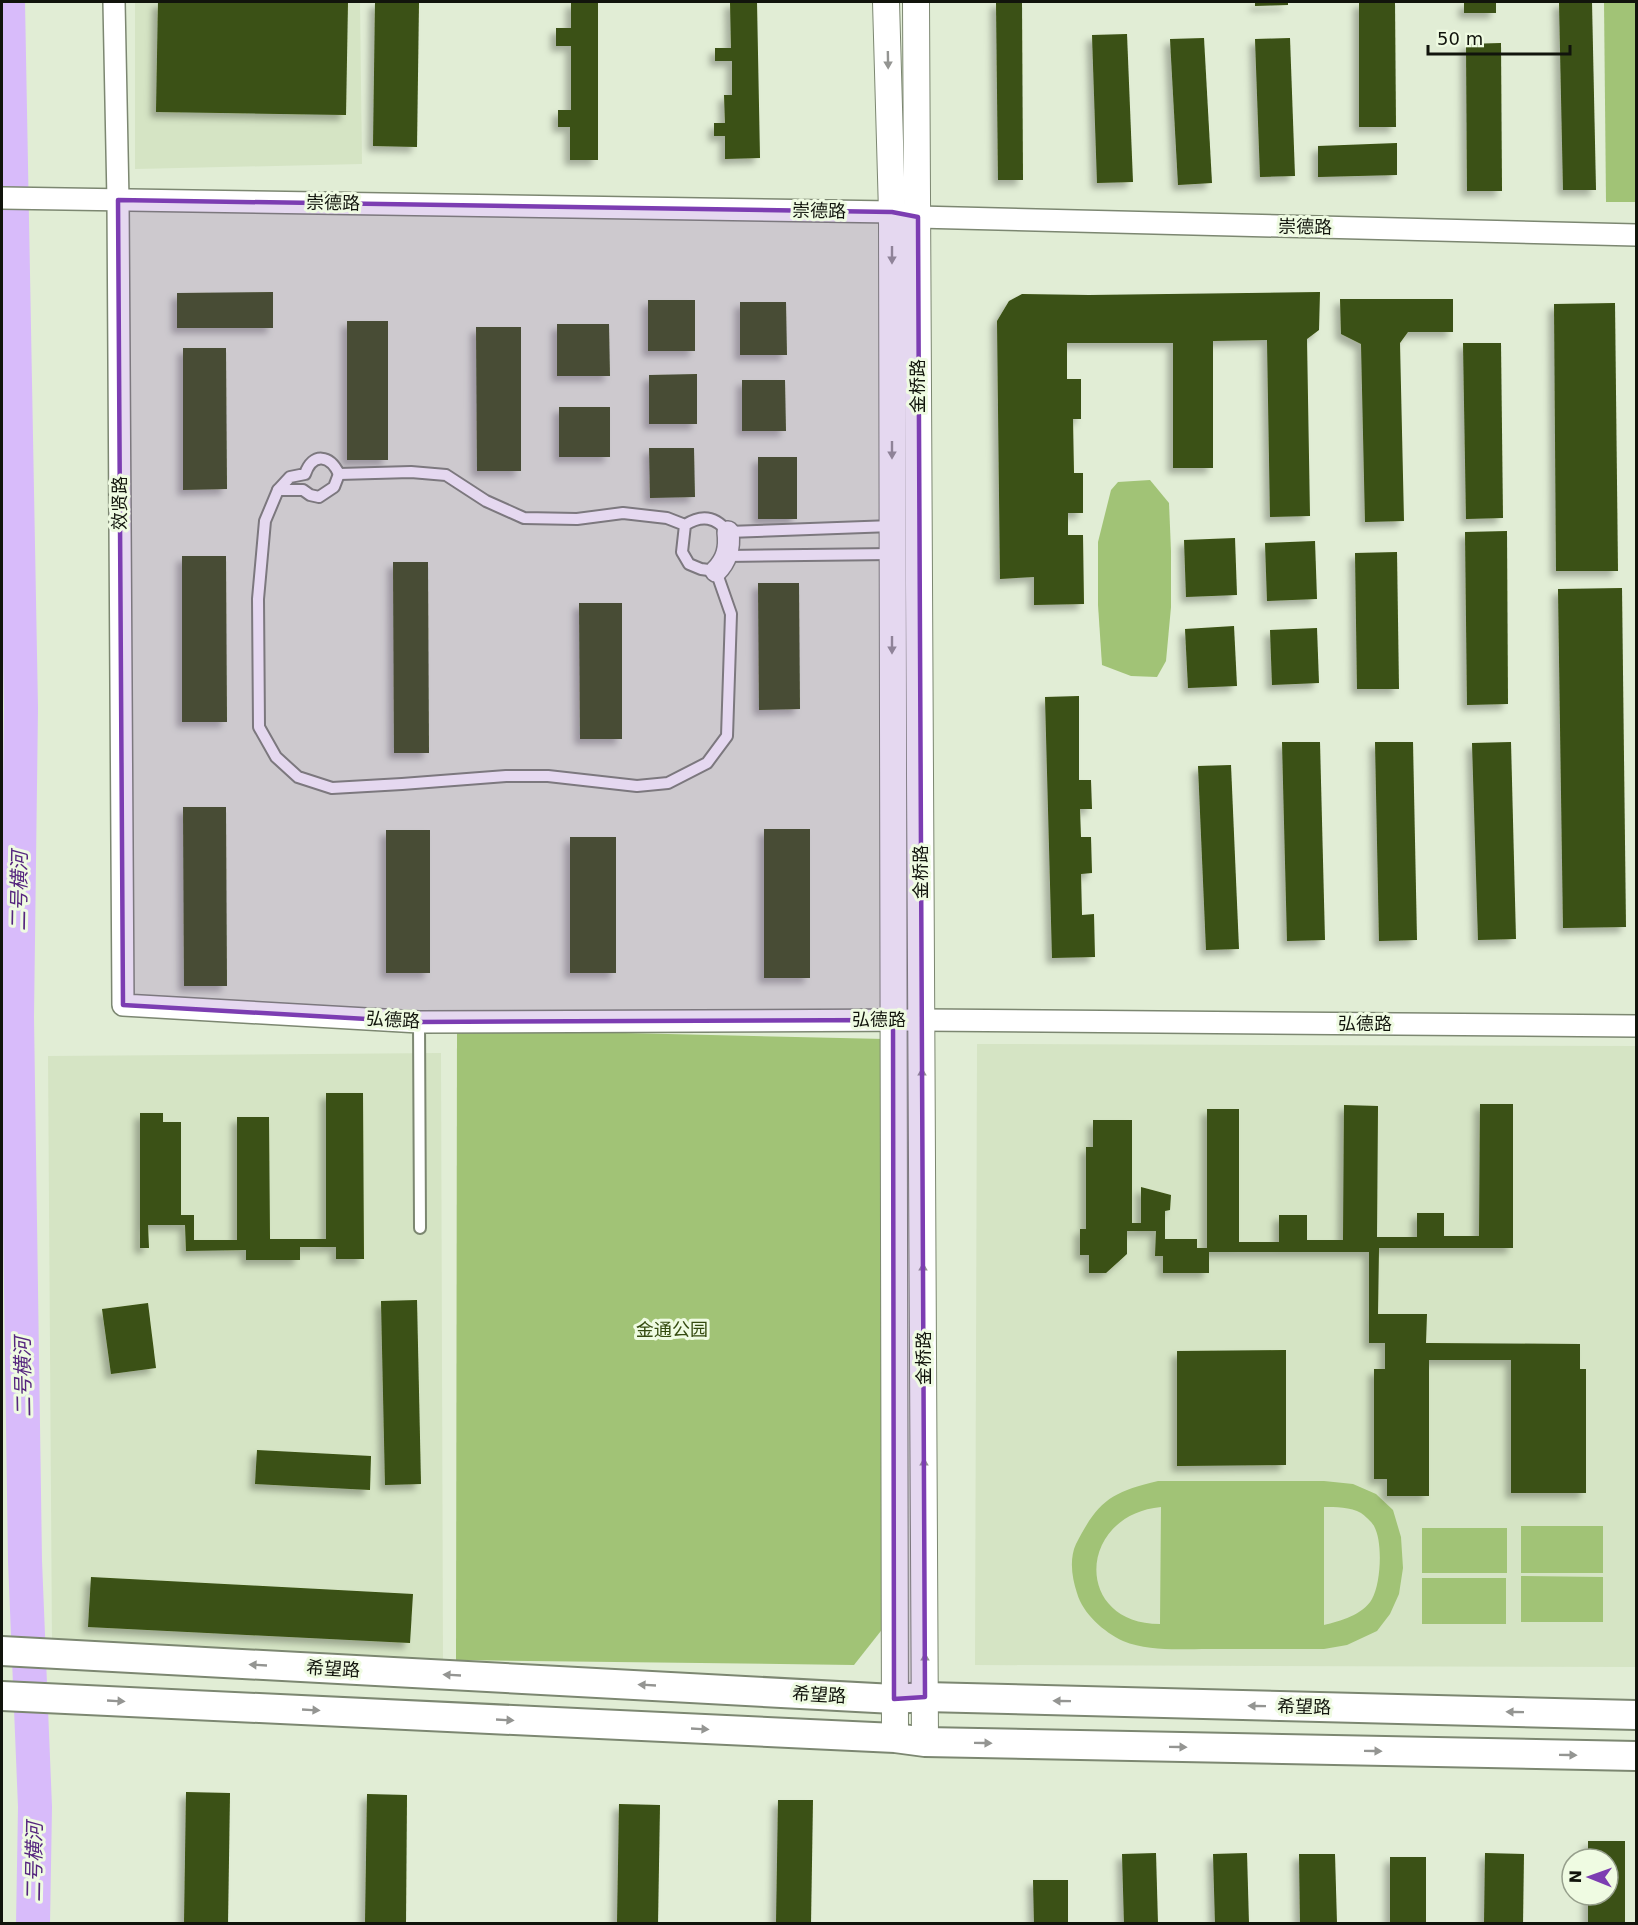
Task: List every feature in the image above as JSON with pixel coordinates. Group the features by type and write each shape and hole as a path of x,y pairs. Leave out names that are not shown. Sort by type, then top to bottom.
{"main road":[{"name":"希望路","path":"2,1651 894,1699 925,1697 1636,1715"},
{"path":"2,1696 895,1738 925,1742 1636,1756"}],"street":[{"name":"效贤路","path":"114,2 118,200 123,1005"},
{"name":"金桥路","path":"886,2 892,212 895,1738"},
{"name":"金桥路","path":"916,2 925,1742"},
{"name":"崇德路","path":"2,198 892,212 918,217 1636,235"},
{"path":"721,564 730,545 728,532"},
{"name":"弘德路","path":"123,1005 419,1022 922,1020 1636,1026"}],"lane":[{"path":"278,490 303,490 319,497 334,487 339,474 334,464 319,459 309,464 305,474 290,477 278,490 265,521 258,599 259,727 276,757 298,777 332,788 506,776 548,776 637,786 668,783 707,763 728,736 731,614 721,564"},
{"path":"339,474 411,472 446,475 486,501 524,518 577,519 623,513 667,518 685,525"},
{"path":"892,526 728,532 719,522 706,518 692,520 685,525 682,552 688,564 701,570 721,564 892,554"},
{"path":"419,1022 420,1228"}],"highlighted area":[{"path":"118,200 892,212 918,217 925,1697 894,1699 893,1020 419,1022 123,1005"}],"shaded area":[{"path":"135,2 360,2 362,164 135,169"},
{"path":"977,1044 1636,1046 1636,1667 975,1665"},
{"path":"441,1053 443,1663 52,1645 48,1056"}],"green space":[{"path":"1604,2 1636,2 1636,202 1606,202"},
{"path":"1150,480 1169,503 1171,551 1171,607 1166,661 1157,677 1131,676 1102,665 1098,605 1098,542 1111,490 1118,482"},
{"name":"金通公园","path":"457,1029 885,1039 888,1622 854,1665 456,1660"},
{"path":"1158,1481 1324,1481 1353,1484 1376,1494 1393,1510 1401,1537 1403,1568 1399,1594 1390,1614 1377,1631 1347,1645 1324,1649 1166,1649 1133,1645 1123,1641 1109,1633 1084,1608 1074,1581 1072,1556 1084,1529 1099,1508 1117,1494","holes":["1161,1507 1160,1624 1132,1619 1112,1607 1100,1589 1096,1568 1101,1548 1113,1529 1133,1514","1324,1507 1343,1508 1361,1513 1374,1526 1380,1552 1375,1592 1368,1605 1351,1616 1324,1625"]},
{"path":"1521,1526 1603,1526 1603,1573 1521,1573"},
{"path":"1422,1528 1507,1528 1507,1573 1422,1573"},
{"path":"1521,1576 1603,1577 1603,1622 1521,1622"},
{"path":"1422,1578 1506,1578 1506,1624 1422,1624"}],"building":[{"path":"158,2 348,2 346,115 156,112"},
{"path":"375,2 419,2 417,147 373,146"},
{"path":"571,2 598,2 598,160 570,160 570,127 558,127 558,110 571,110 571,46 556,46 556,28 571,28"},
{"path":"730,2 757,2 760,158 725,159 725,136 714,136 714,123 725,123 724,95 732,95 732,61 715,61 715,48 731,48"},
{"path":"996,2 1022,2 1023,180 998,180"},
{"path":"1255,2 1288,2 1288,5 1255,6"},
{"path":"1359,2 1395,2 1396,127 1359,127"},
{"path":"1464,2 1496,2 1496,13 1464,13"},
{"path":"1559,2 1592,2 1596,190 1563,190"},
{"path":"1127,34 1133,182 1097,183 1092,35"},
{"path":"1204,38 1212,183 1178,185 1170,39"},
{"path":"1290,38 1295,176 1260,177 1255,39"},
{"path":"1501,43 1502,191 1467,191 1466,44"},
{"path":"1397,143 1397,175 1318,177 1318,146"},
{"path":"273,292 273,328 177,328 177,293"},
{"path":"1320,292 1319,330 1307,339 1310,516 1270,517 1267,340 1213,341 1213,468 1173,468 1173,343 1067,343 1067,379 1081,379 1081,419 1073,419 1074,473 1083,473 1083,513 1068,513 1068,535 1083,535 1084,604 1034,605 1034,577 1000,579 997,321 1009,301 1022,294"},
{"path":"1340,299 1453,299 1453,332 1408,332 1400,343 1404,521 1365,522 1361,344 1341,334"},
{"path":"648,300 695,300 695,351 648,351"},
{"path":"740,302 786,302 787,355 740,355"},
{"path":"1615,303 1618,571 1556,571 1554,304"},
{"path":"347,321 388,321 388,460 347,460"},
{"path":"557,324 609,324 610,376 557,376"},
{"path":"476,327 521,327 521,471 477,471"},
{"path":"1463,343 1501,343 1503,518 1466,519"},
{"path":"183,348 226,348 227,489 183,490"},
{"path":"697,374 697,424 649,424 649,375"},
{"path":"742,380 785,380 786,431 742,431"},
{"path":"559,407 610,407 610,457 559,457"},
{"path":"649,448 694,448 695,497 650,498"},
{"path":"758,457 797,457 797,519 758,519"},
{"path":"1507,531 1508,704 1467,705 1465,532"},
{"path":"1235,538 1237,595 1186,597 1184,540"},
{"path":"1315,541 1317,599 1267,601 1265,543"},
{"path":"1397,552 1399,689 1357,689 1355,553"},
{"path":"182,556 226,556 227,722 182,722"},
{"path":"393,562 428,562 429,753 394,753"},
{"path":"758,583 799,583 800,709 759,710"},
{"path":"1622,588 1626,927 1563,928 1558,589"},
{"path":"579,603 622,603 622,739 580,739"},
{"path":"1234,626 1237,686 1188,688 1185,629"},
{"path":"1317,628 1319,683 1272,685 1270,630"},
{"path":"1079,696 1079,780 1091,780 1092,809 1080,809 1081,837 1091,837 1092,873 1081,874 1082,915 1094,914 1095,957 1052,958 1045,697"},
{"path":"1282,742 1320,742 1325,940 1287,941"},
{"path":"1375,742 1413,742 1417,940 1379,941"},
{"path":"1511,742 1516,939 1478,940 1472,743"},
{"path":"1231,765 1239,949 1206,950 1198,766"},
{"path":"183,807 226,807 227,986 184,986"},
{"path":"764,829 810,829 810,978 764,978"},
{"path":"386,830 430,830 430,973 386,973"},
{"path":"570,837 616,837 616,973 570,973"},
{"path":"326,1093 363,1093 364,1259 336,1259 336,1247 300,1247 300,1260 246,1260 246,1250 186,1251 185,1225 148,1225 149,1248 140,1248 140,1113 163,1113 163,1122 181,1122 181,1215 194,1215 194,1240 237,1240 237,1117 269,1117 270,1239 326,1239"},
{"path":"1480,1104 1513,1104 1513,1248 1379,1248 1378,1314 1427,1314 1426,1343 1580,1344 1580,1369 1586,1369 1586,1493 1511,1493 1511,1360 1429,1360 1429,1496 1387,1496 1387,1479 1374,1479 1374,1369 1385,1369 1385,1343 1369,1343 1369,1252 1209,1252 1209,1273 1163,1273 1163,1256 1155,1256 1156,1231 1127,1231 1127,1254 1106,1273 1089,1273 1089,1255 1080,1255 1080,1229 1086,1229 1086,1147 1093,1147 1093,1120 1132,1120 1132,1223 1141,1223 1141,1187 1171,1195 1170,1210 1165,1211 1165,1239 1197,1239 1197,1248 1207,1248 1207,1109 1239,1109 1239,1242 1279,1242 1279,1215 1307,1215 1307,1240 1343,1240 1344,1105 1378,1106 1377,1237 1417,1237 1417,1213 1444,1213 1444,1236 1479,1236"},
{"path":"417,1300 421,1484 385,1485 381,1301"},
{"path":"148,1303 156,1368 111,1374 102,1309"},
{"path":"1286,1350 1286,1465 1177,1466 1177,1351"},
{"path":"257,1450 371,1456 370,1490 255,1484"},
{"path":"91,1577 413,1594 410,1643 88,1627"},
{"path":"186,1792 230,1793 228,1924 184,1924"},
{"path":"367,1794 407,1795 406,1924 365,1924"},
{"path":"778,1800 813,1800 811,1924 776,1924"},
{"path":"619,1804 660,1805 658,1924 617,1924"},
{"path":"1588,1841 1625,1841 1625,1924 1588,1924 1588,1907 1620,1907 1620,1847 1588,1847"},
{"path":"1156,1853 1158,1924 1124,1924 1122,1854"},
{"path":"1247,1853 1249,1924 1215,1924 1213,1854"},
{"path":"1485,1853 1524,1854 1523,1924 1484,1924"},
{"path":"1299,1854 1335,1854 1337,1924 1300,1924"},
{"path":"1390,1857 1426,1857 1426,1924 1390,1924"},
{"path":"1033,1880 1068,1880 1068,1924 1034,1924"}],"waterway":[{"name":"二号横河","path":"8,2 21,708 17,1017 25,1561 35,1807 33,1924"}]}
